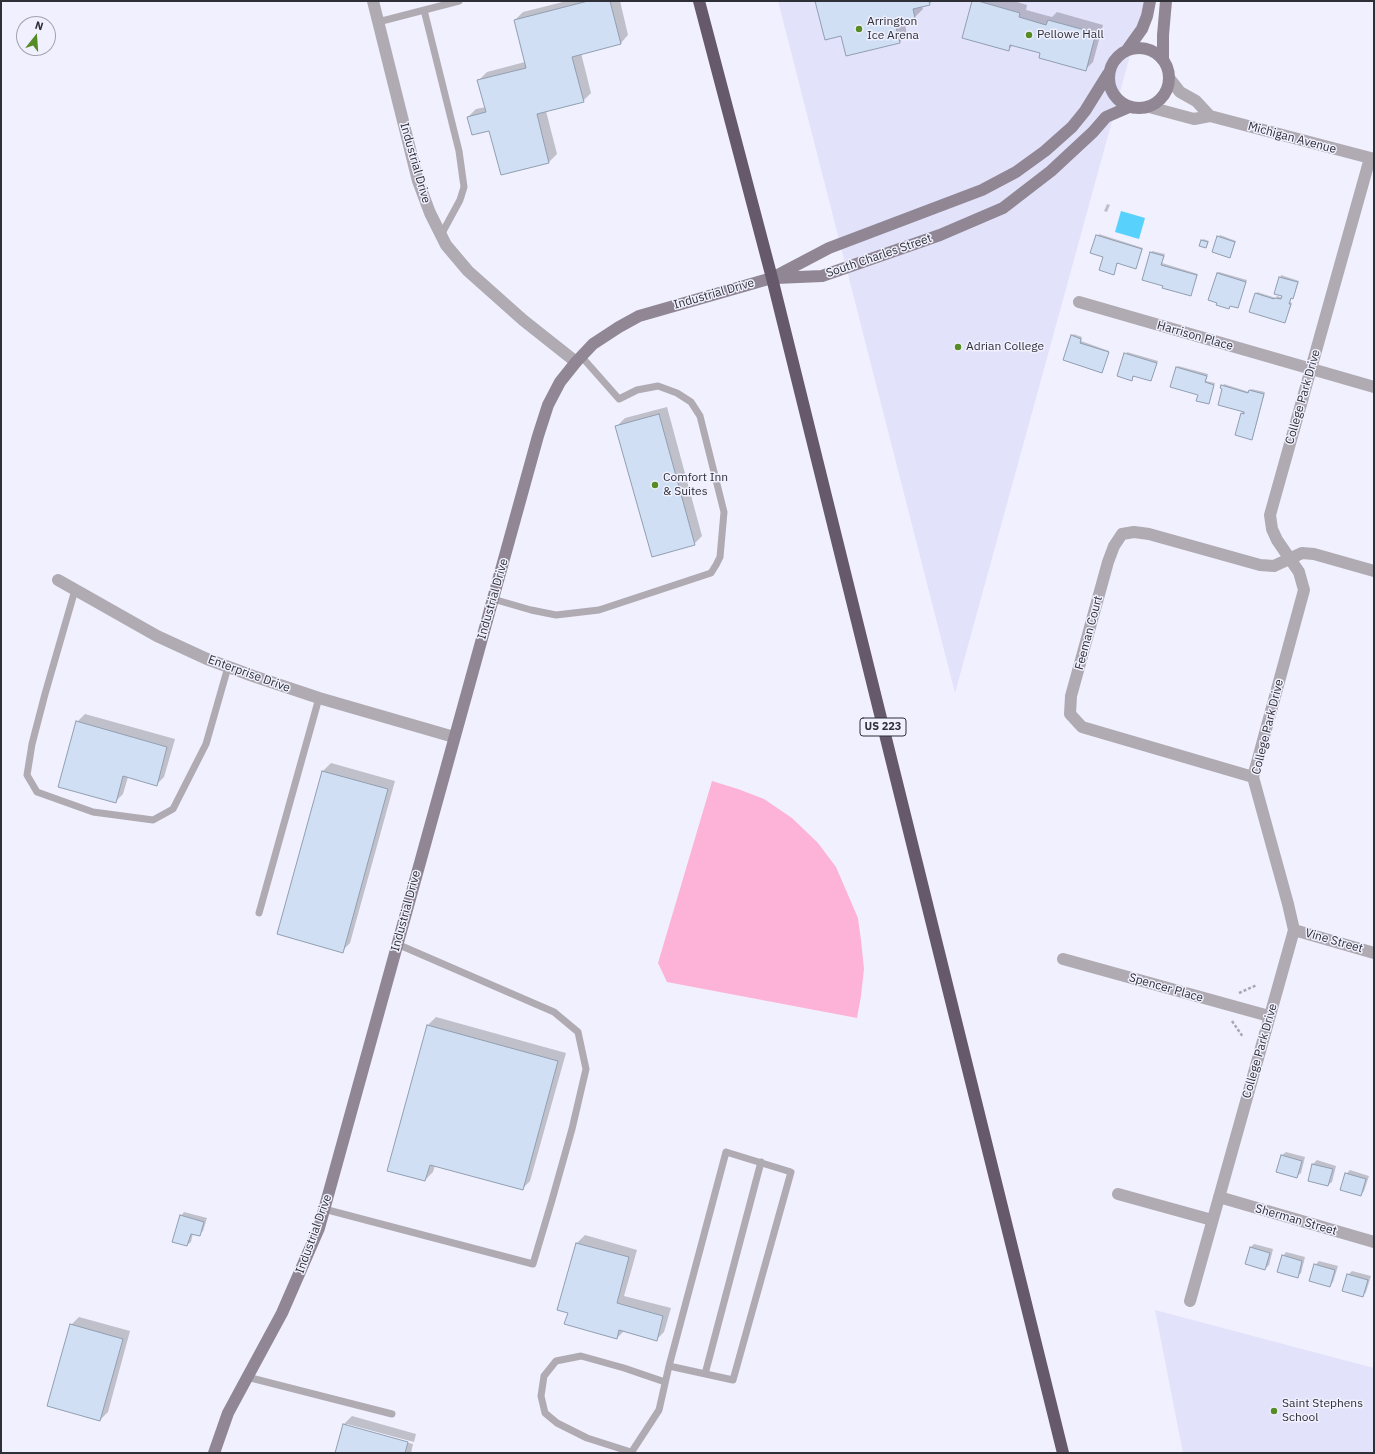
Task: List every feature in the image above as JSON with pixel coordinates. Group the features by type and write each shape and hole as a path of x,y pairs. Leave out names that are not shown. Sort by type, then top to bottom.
{"highway":[{"name":"US 223","path":"699,1 772,278 1062,1453"}],"street":[{"name":"Industrial Drive","path":"373,1 418,181 430,214 446,245 468,271 523,320 579,359"},
{"path":"1127,50 1137,48 1148,49 1156,53 1168,68 1168,87 1164,96 1157,103 1149,107 1139,109 1129,107 1120,102 1113,94 1109,85 1108,74 1112,64 1118,56 1127,50 1142,29 1147,16 1150,1"},
{"path":"1163,60 1163,35 1166,1"},
{"name":"South Charles Street","path":"772,278 829,248 982,190 1016,172 1045,151 1072,127 1085,111 1108,74"},
{"path":"1169,78 1180,92 1196,102 1210,116"},
{"name":"South Charles Street","path":"772,278 822,276 940,235 1003,208 1051,171 1093,132 1106,117 1129,107"},
{"name":"Michigan Avenue","path":"1149,107 1194,119 1210,116 1372,158"},
{"name":"College Park Drive","path":"1190,1301 1294,930 1253,777 1304,590 1299,572 1291,558 1277,540 1272,529 1270,515 1372,158"},
{"name":"Industrial Drive","path":"214,1453 228,1413 282,1313 319,1228 454,737 548,405 560,382 579,359 593,344 619,326 639,316 772,278"},
{"name":"Harrison Place","path":"1079,302 1374,387"},
{"name":"Feeman Court","path":"1253,777 1082,727 1070,714 1071,696 1108,562 1114,546 1122,534 1134,532 1149,534 1260,565 1274,566 1291,558"},
{"path":"1291,558 1302,553 1314,554 1374,571"},
{"name":"Enterprise Drive","path":"58,580 158,636 228,667 319,698 454,737"},
{"name":"Vine Street","path":"1294,930 1374,952"},
{"name":"Spencer Place","path":"1063,959 1269,1016"},
{"path":"1118,1194 1212,1220"},
{"name":"Sherman Street","path":"1219,1197 1374,1242"}],"lane":[{"path":"378,22 459,1"},
{"path":"424,10 459,151 464,187 460,200 441,235"},
{"path":"493,599 531,610 556,615 599,610 711,573 718,561 722,539 724,512 700,416 692,402 677,393 658,386 637,390 619,399 579,359"},
{"path":"75,590 32,744 27,775 37,792 93,812 153,820 173,809 206,744 228,667"},
{"path":"259,913 319,698"},
{"path":"324,1209 533,1264 572,1129 586,1069 578,1032 554,1012 397,944"},
{"path":"665,1382 624,1368 581,1356 556,1361 544,1376 541,1396 545,1413 557,1423 587,1438 631,1453 659,1410 669,1366 726,1152 791,1172 733,1380 669,1366"},
{"path":"705,1374 761,1162"},
{"path":"247,1377 392,1414"}],"path":[{"path":"1239,993 1257,985"},
{"path":"1232,1021 1243,1037"}],"shaded area":[{"name":"Adrian College","path":"778,1 1145,1 955,693"},
{"path":"712,781 764,799 792,818 818,843 836,867 858,918 864,969 857,1018 667,982 658,963"},
{"name":"Saint Stephens School","path":"1155,1310 1374,1368 1374,1453 1183,1453"}],"water":[{"path":"1121,211 1145,218 1139,239 1115,232"}],"building":[{"path":"588,1 610,1 621,44 572,57 584,102 537,114 549,163 501,175 489,131 472,135 467,117 486,112 477,80 526,68 514,20"},
{"name":"Arrington Ice Arena","path":"815,1 929,1 930,5 913,9 915,18 895,23 900,43 846,56 841,36 825,40"},
{"name":"Pellowe Hall","path":"972,1 978,1 1020,13 1019,17 1046,25 1048,20 1096,33 1086,71 1039,58 1040,53 1010,45 1009,51 962,38"},
{"path":"1096,235 1142,249 1136,269 1117,263 1114,275 1099,270 1103,257 1090,253"},
{"path":"1217,236 1235,242 1230,258 1212,252"},
{"path":"1201,240 1208,242 1206,248 1199,246"},
{"path":"1150,252 1164,256 1161,265 1197,275 1191,296 1162,288 1163,286 1142,280"},
{"path":"1217,273 1246,282 1238,308 1230,306 1229,309 1216,305 1217,303 1208,300"},
{"path":"1279,277 1298,282 1293,299 1291,298 1289,304 1291,304 1285,323 1249,312 1255,293 1274,299 1281,299 1282,296 1274,294"},
{"path":"1071,335 1081,339 1080,343 1109,352 1102,373 1063,360"},
{"path":"1124,353 1157,363 1151,381 1133,376 1132,381 1117,376"},
{"path":"1176,367 1207,376 1205,382 1214,385 1209,404 1196,401 1198,395 1170,387"},
{"path":"1221,385 1248,393 1249,390 1264,394 1252,440 1235,435 1241,413 1244,414 1244,412 1218,405 1222,389 1220,388"},
{"name":"Comfort Inn & Suites","path":"659,414 695,545 652,557 615,426"},
{"path":"76,721 167,747 157,786 123,776 116,803 58,787"},
{"path":"322,771 388,789 343,953 277,934"},
{"path":"427,1025 558,1061 523,1190 430,1165 425,1181 387,1171"},
{"path":"1281,1155 1302,1161 1297,1178 1276,1172"},
{"path":"1312,1164 1333,1169 1328,1186 1308,1181"},
{"path":"1345,1173 1366,1179 1361,1196 1340,1190"},
{"path":"180,1215 204,1222 200,1236 191,1234 187,1246 172,1242"},
{"path":"576,1243 629,1257 617,1303 663,1316 657,1341 619,1330 617,1339 564,1324 568,1313 557,1310"},
{"path":"1250,1247 1270,1253 1265,1270 1245,1264"},
{"path":"1282,1255 1302,1261 1298,1278 1277,1272"},
{"path":"1314,1264 1335,1270 1330,1287 1309,1281"},
{"path":"1347,1274 1368,1280 1363,1297 1342,1291"},
{"path":"70,1324 123,1339 100,1421 47,1406"},
{"path":"343,1424 408,1442 405,1453 335,1453"}],"place":[{"name":"Arrington Ice Arena","path":"859,29"},
{"name":"Pellowe Hall","path":"1029,35"},
{"name":"Adrian College","path":"958,347"},
{"name":"Comfort Inn & Suites","path":"655,485"},
{"name":"Saint Stephens School","path":"1274,1411"}]}
